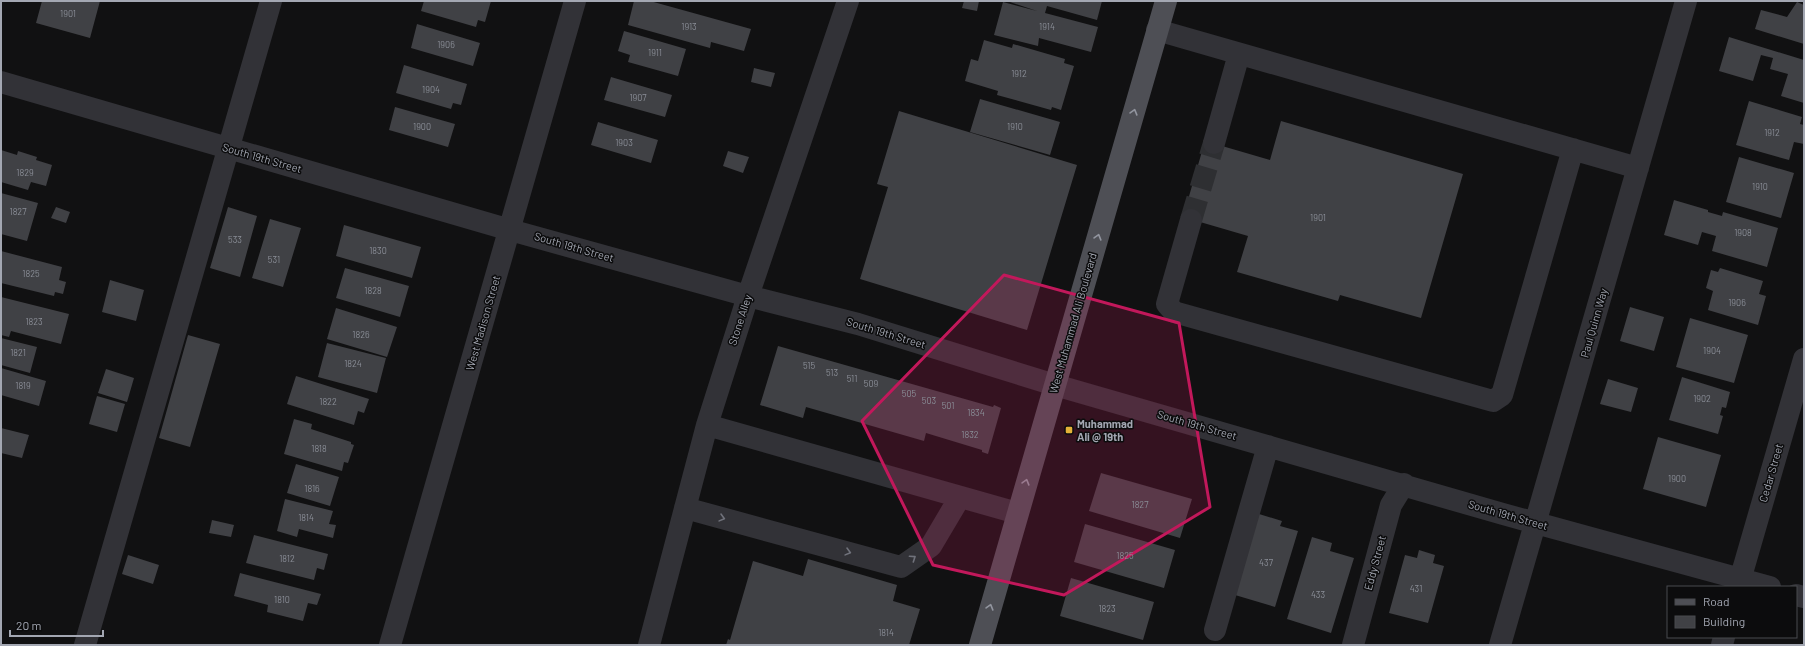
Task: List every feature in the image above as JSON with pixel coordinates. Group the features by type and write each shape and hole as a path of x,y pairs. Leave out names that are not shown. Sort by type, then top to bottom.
{"main road":[{"name":"West Muhammad Ali Boulevard","path":"980,645 1166,1"}],"street":[{"path":"85,645 270,1"},
{"name":"West Madison Street","path":"390,645 575,1"},
{"name":"Stone Alley","path":"649,645 707,425 748,296 848,1"},
{"name":"Paul Quinn Way","path":"1500,645 1686,1"},
{"path":"1157,30 1638,168"},
{"path":"1214,144 1240,54"},
{"name":"South 19th Street","path":"1,82 510,230 748,296 858,324 1055,385 1404,484 1740,583 1762,586"},
{"path":"1191,220 1166,304 1174,312 1493,401 1502,395 1573,149"},
{"name":"Cedar Street","path":"1740,583 1804,359"},
{"path":"707,425 1017,513"},
{"path":"1215,630 1268,446"},
{"name":"Eddy Street","path":"1353,645 1391,505 1404,484"},
{"path":"685,508 901,567 931,546 960,497"}],"highlighted area":[{"path":"1004,275 1179,323 1210,507 1064,595 933,565 862,421"}],"building":[{"path":"42,1 100,1 90,38 36,23"},
{"path":"424,1 491,1 485,22 478,20 476,27 421,11"},
{"path":"634,1 650,1 751,29 744,51 711,42 710,48 628,25"},
{"path":"964,1 979,1 977,11 962,8"},
{"path":"1007,1 1102,1 1097,20 1047,6 1045,13 1098,27 1091,52 1039,38 1038,46 994,35 1003,2 1037,11"},
{"path":"1797,2 1804,5 1804,44 1755,29 1761,10 1787,17"},
{"path":"417,24 480,43 473,66 411,48"},
{"path":"624,31 686,49 678,76 628,62 630,55 618,51"},
{"path":"1729,37 1804,60 1804,103 1781,96 1788,74 1770,69 1773,58 1761,55 1753,81 1719,71"},
{"path":"984,40 1012,48 1013,44 1065,59 1064,63 1074,66 1061,110 1052,107 1051,110 997,95 998,91 965,81 971,59 978,61"},
{"path":"404,65 467,84 461,105 453,103 451,109 396,93"},
{"path":"754,68 775,73 771,87 751,82"},
{"path":"611,77 672,95 665,117 604,100"},
{"path":"980,99 1060,122 1050,155 970,132"},
{"path":"1749,101 1802,117 1800,124 1804,125 1804,144 1794,142 1789,160 1736,145"},
{"path":"395,107 455,124 448,147 389,130"},
{"path":"899,111 1077,165 1027,330 860,279 888,187 877,184"},
{"path":"1281,121 1463,174 1421,318 1340,295 1338,301 1237,272 1248,236 1183,217 1205,141 1270,160"},
{"path":"598,122 658,140 651,163 591,145"},
{"path":"1,150 17,155 18,151 37,157 36,160 52,165 46,186 31,182 28,190 1,182"},
{"path":"728,151 749,157 743,173 723,166"},
{"path":"1739,157 1794,173 1781,218 1726,202"},
{"path":"1,193 38,203 27,241 1,234"},
{"path":"1674,200 1708,210 1708,212 1722,216 1723,212 1778,228 1767,267 1712,251 1716,236 1702,232 1698,245 1664,235"},
{"path":"56,207 70,212 66,223 51,218"},
{"path":"228,207 257,216 240,277 210,268"},
{"path":"270,219 301,228 283,287 252,278"},
{"path":"344,225 421,247 412,278 336,256"},
{"path":"1,251 62,267 59,280 66,282 63,294 55,292 54,296 1,283"},
{"path":"345,268 409,286 400,317 336,298"},
{"path":"1720,268 1763,281 1759,294 1766,296 1758,325 1708,310 1713,291 1706,288 1711,270 1718,272"},
{"path":"110,280 144,290 136,321 102,312"},
{"path":"1,297 69,314 61,344 11,331 9,337 1,335"},
{"path":"1630,307 1664,317 1654,351 1620,341"},
{"path":"336,308 397,327 387,357 327,339"},
{"path":"1690,318 1748,335 1734,383 1676,367"},
{"path":"188,335 220,344 190,447 159,438"},
{"path":"1,338 37,347 30,373 1,365"},
{"path":"327,343 386,358 377,393 318,377"},
{"path":"778,346 1001,408 988,454 982,452 982,450 926,433 924,441 806,407 803,418 760,405"},
{"path":"1,368 46,381 39,406 1,395"},
{"path":"106,369 134,378 127,402 98,393"},
{"path":"296,376 369,399 364,413 358,411 354,425 287,404"},
{"path":"1682,377 1730,392 1726,408 1722,407 1720,415 1723,416 1718,434 1669,420"},
{"path":"1608,379 1638,388 1631,412 1600,404"},
{"path":"97,396 125,404 117,432 89,424"},
{"path":"294,419 312,424 311,429 351,442 351,444 354,445 348,463 344,462 342,471 284,454"},
{"path":"1,428 29,435 22,458 1,453"},
{"path":"1658,437 1721,455 1706,507 1643,489"},
{"path":"296,464 339,477 330,506 287,493"},
{"path":"1101,473 1192,499 1180,538 1089,511"},
{"path":"285,499 333,511 329,524 336,525 333,538 299,529 297,537 277,531"},
{"path":"1259,514 1282,521 1280,526 1298,531 1275,607 1235,595"},
{"path":"212,520 234,525 231,537 209,533"},
{"path":"1085,524 1175,550 1164,588 1074,562"},
{"path":"254,535 328,554 324,570 317,568 314,580 246,563"},
{"path":"1312,537 1332,543 1330,551 1354,558 1331,633 1287,619"},
{"path":"1419,550 1435,555 1433,563 1444,566 1428,623 1389,613 1405,555 1417,558"},
{"path":"128,555 159,565 153,584 122,574"},
{"path":"808,559 897,585 893,601 920,609 909,645 726,645 728,639 730,640 753,561 803,576"},
{"path":"240,573 321,594 317,605 308,603 303,621 267,612 268,605 234,596"},
{"path":"1071,578 1154,602 1143,640 1060,616"}],"tunnel":[{"path":"1191,220 1214,143"}],"place":[{"name":"Muhammad Ali @ 19th","path":"1069,430"}]}
